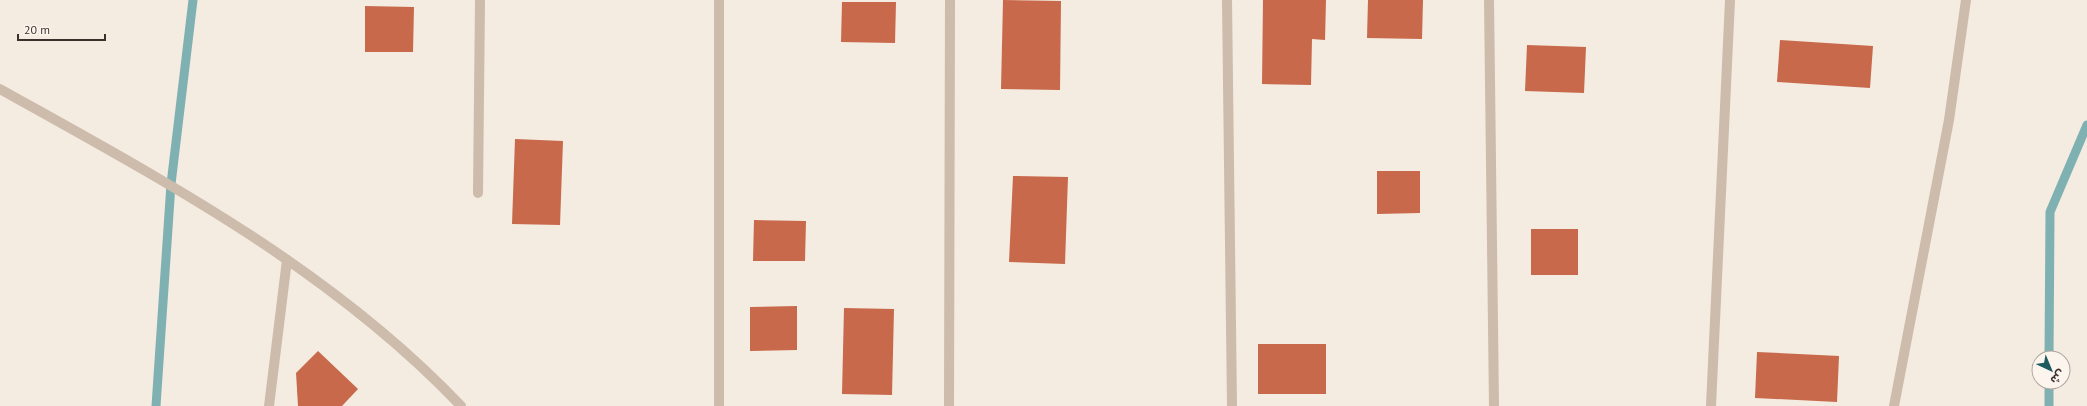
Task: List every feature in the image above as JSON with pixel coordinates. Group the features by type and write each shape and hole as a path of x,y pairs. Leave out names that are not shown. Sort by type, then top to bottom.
{"street":[{"path":"478,193 480,0"},
{"path":"719,0 720,406"},
{"path":"949,406 950,0"},
{"path":"1227,0 1232,406"},
{"path":"1489,0 1494,406"},
{"path":"1711,406 1730,0"},
{"path":"1894,406 1949,120 1966,0"},
{"path":"0,89 171,184 328,287 367,317 404,349 461,406"},
{"path":"269,406 287,260"}],"building":[{"path":"1003,0 1061,1 1060,90 1001,89"},
{"path":"1263,0 1326,0 1325,40 1312,39 1311,85 1262,84"},
{"path":"1368,0 1423,0 1422,39 1367,38"},
{"path":"842,2 896,2 895,43 841,42"},
{"path":"365,6 414,7 413,52 365,52"},
{"path":"1780,40 1873,46 1870,88 1777,82"},
{"path":"1527,45 1586,47 1584,93 1525,91"},
{"path":"515,139 563,141 560,225 512,224"},
{"path":"1377,171 1420,171 1420,213 1377,214"},
{"path":"1013,176 1068,177 1065,264 1009,262"},
{"path":"754,220 806,221 805,261 753,261"},
{"path":"1531,229 1578,229 1578,275 1531,275"},
{"path":"797,306 797,350 750,351 750,307"},
{"path":"844,308 894,309 892,395 842,394"},
{"path":"1258,344 1326,344 1326,394 1258,394"},
{"path":"318,351 358,389 342,406 298,406 296,373"},
{"path":"1757,352 1839,356 1837,402 1755,398"}],"waterway":[{"path":"156,406 171,184 193,0"},
{"path":"2049,350 2050,212 2087,125"},
{"path":"2049,390 2049,406"}]}
